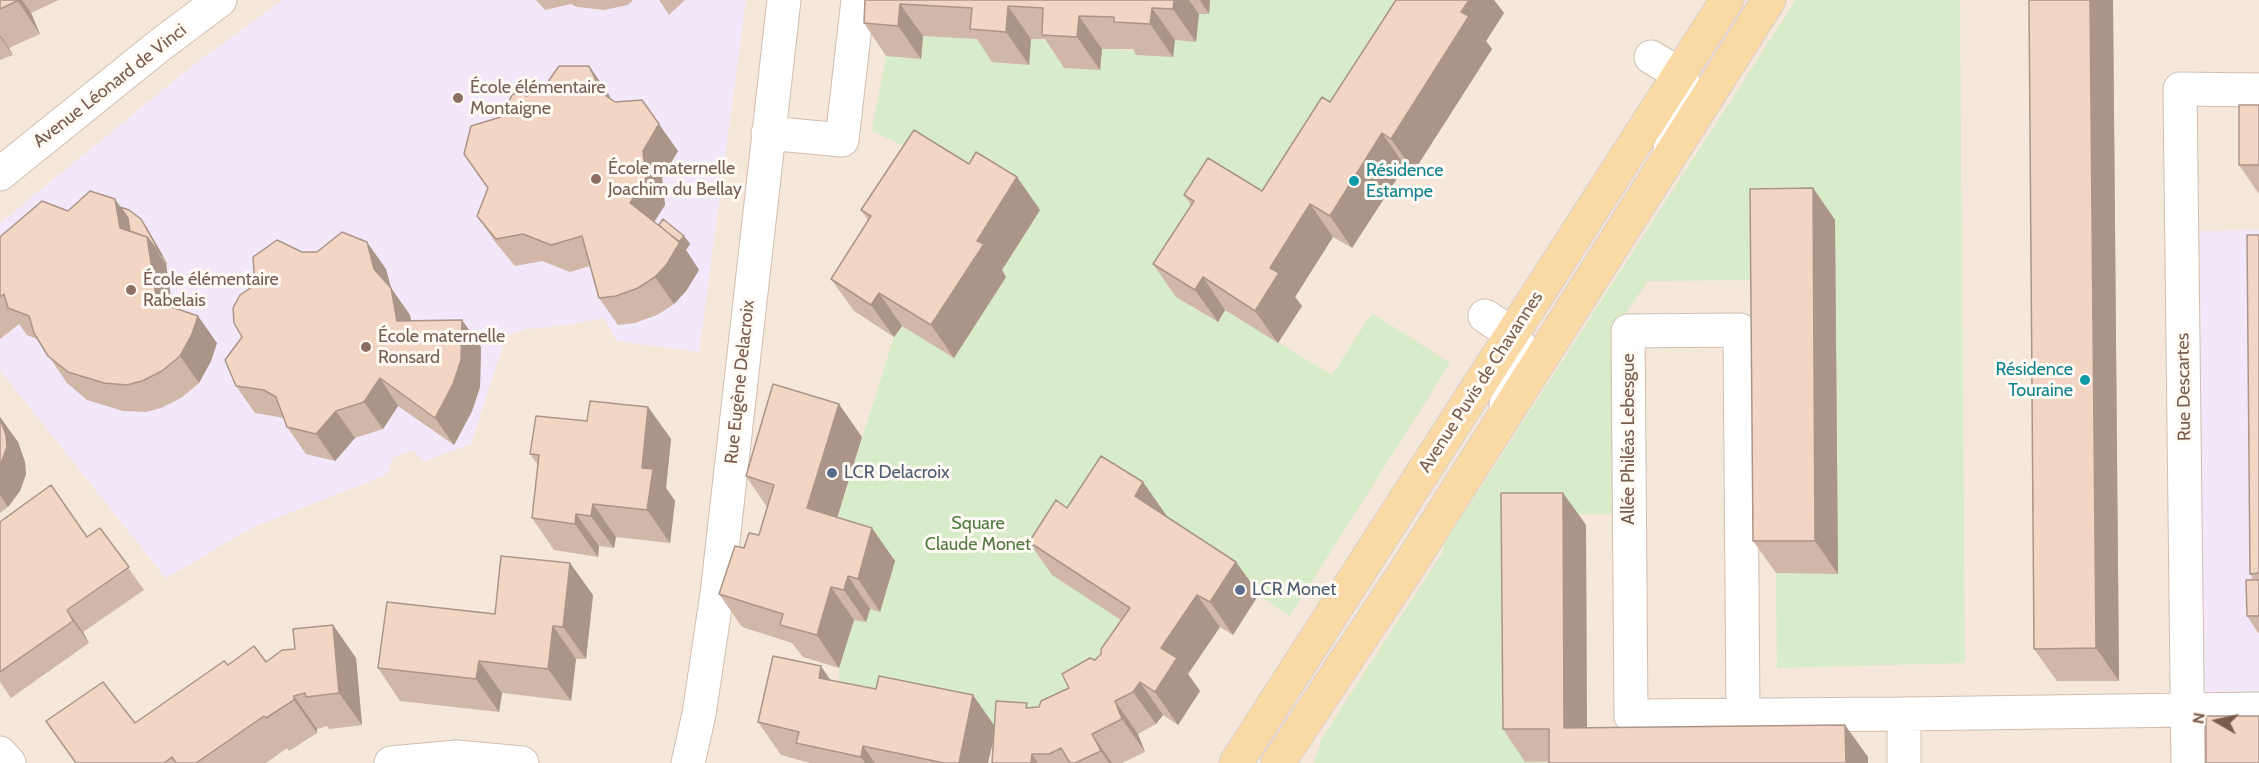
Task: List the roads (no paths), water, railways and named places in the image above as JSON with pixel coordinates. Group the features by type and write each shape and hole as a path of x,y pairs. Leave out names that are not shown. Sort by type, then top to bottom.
{"main road":[{"name":"Avenue Puvis de Chavannes","path":"1236,763 1727,0"},
{"name":"Avenue Puvis de Chavannes","path":"1278,763 1407,569 1769,0"}],"street":[{"name":"Avenue Léonard de Vinci","path":"0,174 143,58 220,0"},
{"name":"Rue Eugène Delacroix","path":"688,763 699,714 717,594 784,0"},
{"path":"768,133 842,140 858,0"},
{"path":"1651,57 1679,74 1686,90 1667,160"},
{"name":"Rue Descartes","path":"2188,763 2180,89 2259,90"},
{"path":"1485,315 1512,334 1523,351 1501,421"},
{"name":"Allée Philéas Lebesgue","path":"1743,715 1740,330 1628,331 1631,716 2188,712 2259,709"},
{"path":"1904,714 1904,763"},
{"path":"0,753 9,763"},
{"path":"391,763 457,758 522,763"}],"place":[{"name":"École élémentaire Montaigne","path":"458,98"},
{"name":"École maternelle Joachim du Bellay","path":"596,179"},
{"name":"Résidence Estampe","path":"1354,181"},
{"name":"École élémentaire Rabelais","path":"131,290"},
{"name":"École maternelle Ronsard","path":"366,347"},
{"name":"Résidence Touraine","path":"2085,380"},
{"name":"LCR Delacroix","path":"832,473"},
{"name":"LCR Monet","path":"1240,590"}],"park label":[{"name":"Square Claude Monet","path":"978,534"}]}
